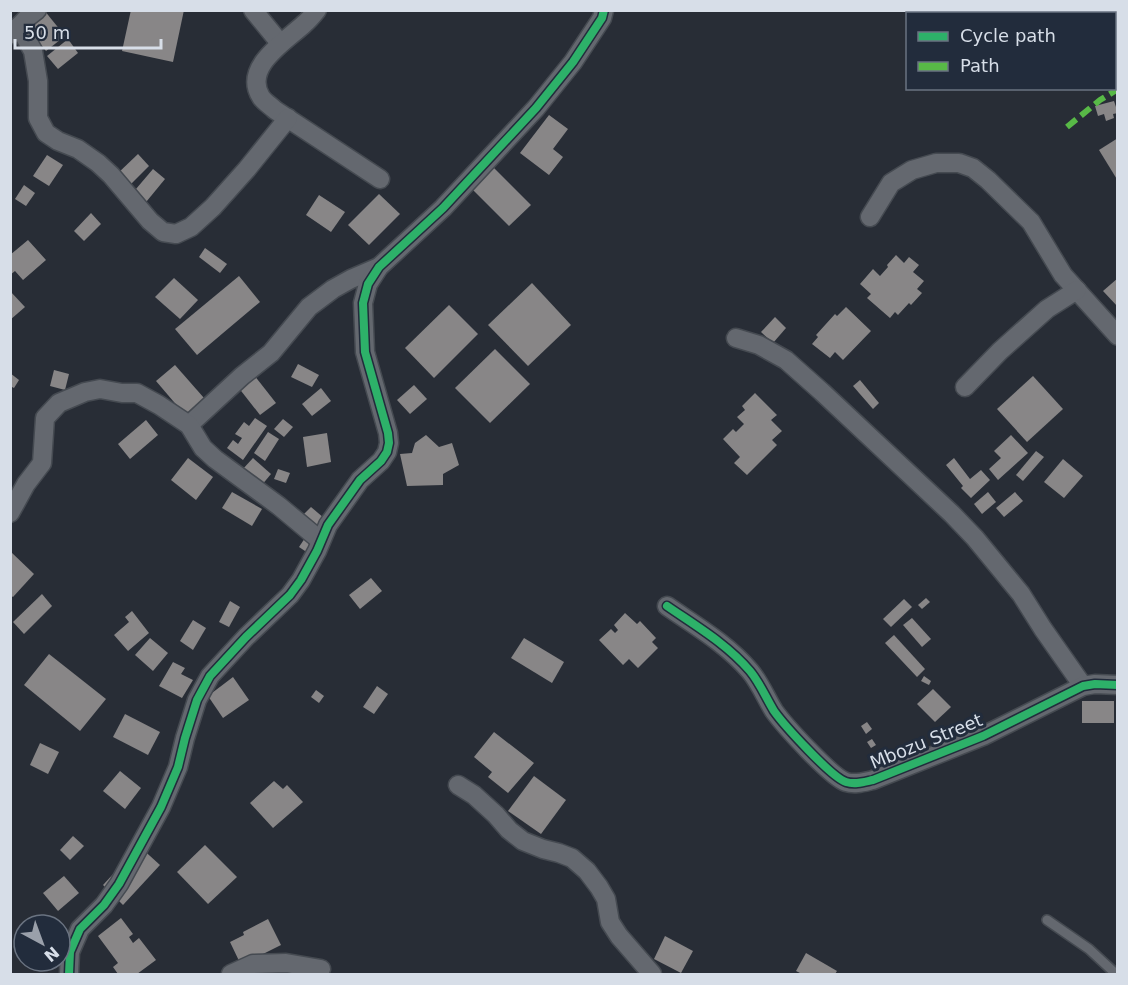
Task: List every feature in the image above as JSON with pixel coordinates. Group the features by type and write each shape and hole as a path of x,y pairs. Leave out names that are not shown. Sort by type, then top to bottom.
{"street":[{"path":"37,10 15,31 33,51 38,81 38,118 46,133 78,149 98,163 162,232 176,234 190,227 205,214 247,169 288,118"},
{"path":"253,10 280,43"},
{"path":"317,10 266,58 257,74 257,86 262,98 275,110 380,179"},
{"path":"69,975 70,952 80,929 104,905 119,884 161,807 178,767 197,700 210,676 302,580 328,525 360,480 381,461 387,452 388,433 366,352 363,303 368,284 380,267 443,208 536,108 573,62 602,18 604,10"},
{"path":"870,217 891,183 912,170 936,163 959,163 973,168 1031,222 1063,275 1118,336"},
{"path":"189,425 242,376 271,353 309,308 351,279 380,267"},
{"path":"965,387 1000,351 1047,309 1077,290"},
{"path":"736,338 759,345 786,360 952,514 1021,594 1083,686"},
{"path":"10,513 26,484 42,463 45,418 59,403 100,388 122,393 137,393 189,425 203,448 215,459 279,506 321,541"},
{"name":"Mbozu Street","path":"667,606 723,644 751,672 776,713 815,757 835,776 846,782 858,784 873,780 962,744 1083,686 1118,685"},
{"path":"458,785 474,795 509,830 524,841 572,858 587,871 606,899 610,922 652,975"},
{"path":"231,975 253,964 286,963 321,969"}],"lane":[{"path":"1047,920 1089,949 1116,975"}],"building":[{"path":"44,10 65,36 46,51 23,23"},
{"path":"131,10 184,10 173,62 122,51"},
{"path":"68,39 78,53 58,69 47,56"},
{"path":"1114,101 1118,113 1113,114 1114,118 1106,121 1104,114 1098,116 1095,106"},
{"path":"549,115 568,129 553,149 563,157 549,175 520,153"},
{"path":"1118,138 1118,181 1099,150"},
{"path":"138,154 149,166 128,187 116,175"},
{"path":"47,155 63,165 49,186 33,176"},
{"path":"494,168 531,205 509,226 473,190"},
{"path":"153,169 165,179 142,207 130,196"},
{"path":"24,185 35,193 26,206 15,199"},
{"path":"379,194 400,214 369,245 348,225"},
{"path":"319,195 345,212 331,232 306,215"},
{"path":"91,213 101,224 84,241 74,231"},
{"path":"28,240 46,260 23,280 15,271 10,275 10,255"},
{"path":"205,248 227,264 220,273 199,257"},
{"path":"896,255 904,263 909,257 919,265 913,272 924,281 917,289 922,293 911,305 909,303 898,315 895,312 890,318 867,298 871,294 860,284 873,269 880,276"},
{"path":"239,276 260,302 197,355 175,329"},
{"path":"174,278 198,300 180,319 155,297"},
{"path":"1118,278 1118,307 1103,291"},
{"path":"532,283 571,325 528,366 488,325"},
{"path":"10,291 25,307 10,320"},
{"path":"449,305 478,334 434,378 405,348"},
{"path":"846,307 871,331 843,360 835,352 830,358 812,344 818,337 816,335 835,314 837,316"},
{"path":"775,317 786,328 773,343 761,332"},
{"path":"495,349 530,384 490,423 455,388"},
{"path":"298,364 319,375 312,387 291,377"},
{"path":"175,365 204,398 185,415 156,381"},
{"path":"54,370 69,374 65,390 50,386"},
{"path":"10,373 19,380 14,388 10,386"},
{"path":"254,375 276,403 260,415 238,387"},
{"path":"1033,376 1063,409 1027,442 997,409"},
{"path":"860,380 879,403 873,409 853,386"},
{"path":"414,385 427,399 410,414 397,400"},
{"path":"321,388 331,401 312,416 302,404"},
{"path":"755,393 777,415 771,420 782,431 772,440 777,445 747,475 734,463 740,457 723,439 733,429 736,432 744,424 737,417 745,410 742,406"},
{"path":"255,418 267,426 243,460 227,448 233,440 238,444 242,438 235,434 244,422 249,426"},
{"path":"283,419 293,427 284,437 274,429"},
{"path":"146,420 158,435 130,459 118,444"},
{"path":"268,432 279,439 265,461 254,453"},
{"path":"327,433 331,462 307,467 303,437"},
{"path":"426,435 439,447 452,443 459,465 443,474 443,485 407,486 400,454 412,453 415,443"},
{"path":"1011,435 1028,453 998,480 989,469 1001,458 994,451"},
{"path":"1036,451 1044,457 1023,481 1016,475"},
{"path":"188,458 213,477 196,500 171,480"},
{"path":"253,458 271,474 261,486 242,470"},
{"path":"954,458 970,479 981,470 990,480 971,498 961,488 963,486 946,465"},
{"path":"1063,459 1083,476 1064,498 1044,482"},
{"path":"278,469 290,473 286,483 274,479"},
{"path":"232,492 262,509 252,526 222,508"},
{"path":"988,492 996,502 982,514 974,504"},
{"path":"1015,492 1023,501 1004,517 996,508"},
{"path":"311,507 324,518 317,526 303,515"},
{"path":"305,538 317,545 311,555 299,547"},
{"path":"10,551 34,574 13,597 10,595"},
{"path":"371,578 382,591 360,609 349,595"},
{"path":"42,594 52,606 24,634 13,622"},
{"path":"926,598 930,602 922,609 918,605"},
{"path":"904,599 912,607 891,627 883,619"},
{"path":"230,601 240,607 229,627 219,622"},
{"path":"132,611 149,633 128,651 114,635 129,622 125,617"},
{"path":"625,613 637,624 640,621 656,638 652,642 658,648 638,668 629,659 623,665 599,640 611,629 615,633 618,630 614,625"},
{"path":"912,618 931,639 922,647 903,625"},
{"path":"193,620 206,628 193,650 180,641"},
{"path":"894,635 925,669 917,677 885,643"},
{"path":"150,638 168,653 153,671 135,655"},
{"path":"524,638 564,662 552,683 511,658"},
{"path":"49,654 106,699 80,731 24,685"},
{"path":"173,662 185,668 181,674 193,680 182,698 159,686"},
{"path":"924,676 931,681 929,685 921,681"},
{"path":"233,677 249,700 223,718 208,696"},
{"path":"377,686 388,694 374,714 363,707"},
{"path":"933,689 951,707 935,722 917,704"},
{"path":"316,690 324,696 319,703 311,697"},
{"path":"1082,701 1114,701 1114,723 1082,723"},
{"path":"125,714 160,732 148,755 113,737"},
{"path":"867,722 872,729 866,734 861,726"},
{"path":"494,732 534,763 508,793 488,777 492,772 474,757"},
{"path":"872,739 876,745 871,748 867,742"},
{"path":"40,743 59,752 48,774 30,765"},
{"path":"120,771 141,788 125,809 103,791"},
{"path":"534,776 566,800 541,834 508,811"},
{"path":"274,781 283,789 287,785 303,802 273,828 250,803"},
{"path":"73,836 84,846 70,860 60,850"},
{"path":"205,845 237,877 208,904 177,872"},
{"path":"139,846 160,865 123,905 103,885"},
{"path":"64,876 79,893 58,911 43,893"},
{"path":"121,918 133,934 129,937 133,943 139,938 156,960 137,974 118,974 113,967 118,963 98,936"},
{"path":"268,919 281,945 241,965 230,942 244,935 243,932"},
{"path":"665,936 693,951 681,973 654,959"},
{"path":"806,953 837,971 835,974 802,974 796,971"}],"marked path":[{"path":"1067,127 1100,100 1118,89"}],"cycle path":[{"path":"69,974 70,952 80,929 104,905 119,884 161,807 178,767 197,700 210,676 290,595 317,551 328,525 360,480 381,461 387,452 388,433 365,352 363,303 368,284 379,267 443,208 536,108 573,62 602,18 604,10"},
{"path":"667,606 711,636 741,661 754,676 774,711 787,727 830,771 849,783 873,780 983,736 1083,686 1118,685"}]}
